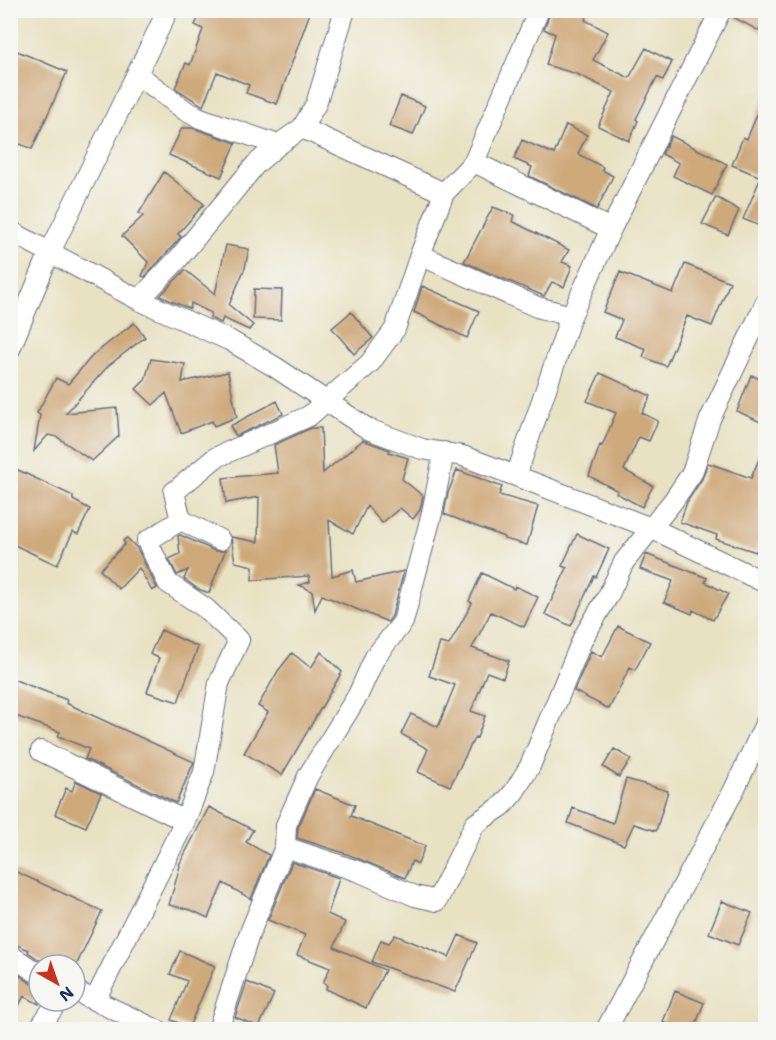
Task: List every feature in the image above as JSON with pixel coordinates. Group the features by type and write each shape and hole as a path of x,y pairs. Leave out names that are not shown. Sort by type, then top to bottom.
{"street":[{"path":"10,350 51,252 168,10"},
{"path":"138,300 178,259 256,164 302,128 316,104 345,10"},
{"path":"220,540 181,520 174,492 191,476 215,459 309,416 324,400 370,363 396,330 420,255 444,193 474,162 539,10"},
{"path":"516,476 571,316 611,229 721,10"},
{"path":"137,75 186,111 200,118 278,145"},
{"path":"302,128 444,193"},
{"path":"474,162 611,229"},
{"path":"10,231 138,300 229,340 368,429 422,449 464,456 651,528 765,583"},
{"path":"420,255 537,307 571,316"},
{"path":"285,847 360,872 415,896 437,901 475,824 502,806 514,792 530,766 583,638 608,596 624,562 692,473 710,419 765,302"},
{"path":"218,1029 249,935 285,847 286,825 308,776 358,695 375,657 403,622 432,513 444,452"},
{"path":"95,1000 185,821 204,772 219,683 239,640 206,608 168,583 156,561 147,541 181,520"},
{"path":"606,1029 734,790 765,722"},
{"path":"41,751 185,821"},
{"path":"10,955 27,966"},
{"path":"87,996 157,1029"},
{"path":"38,1029 49,1013"}],"building":[{"path":"202,10 311,10 277,104 246,93 249,85 217,72 203,106 175,88 186,63 190,65 203,29 195,25"},
{"path":"551,10 589,10 585,20 608,32 593,60 629,78 646,48 672,62 663,80 657,77 636,119 638,121 629,141 598,126 614,92 577,74 546,65 555,34 544,29"},
{"path":"733,10 765,10 765,34 731,16"},
{"path":"10,48 67,72 32,149 10,140"},
{"path":"765,95 765,228 743,219 761,177 732,165 743,137 747,139"},
{"path":"401,96 425,106 413,135 389,126"},
{"path":"566,125 587,135 578,154 603,167 602,170 613,176 597,209 529,176 532,167 514,159 522,140 554,154"},
{"path":"182,128 193,128 236,143 221,177 169,155"},
{"path":"671,136 727,164 712,195 673,176 679,163 662,154"},
{"path":"164,172 204,204 178,234 181,237 145,277 142,276 148,262 122,236 143,216 139,213"},
{"path":"716,197 739,210 728,235 702,224"},
{"path":"493,207 514,215 512,221 569,250 562,262 572,266 564,287 552,282 544,296 464,262"},
{"path":"226,245 249,249 245,268 229,305 253,325 249,330 223,318 221,323 210,318 211,313 191,303 190,309 160,296 185,270 215,294"},
{"path":"685,264 730,282 712,326 687,316 666,366 643,357 646,349 615,337 622,320 603,312 620,272 673,293"},
{"path":"422,286 479,311 467,338 414,312"},
{"path":"254,289 282,290 281,320 253,319"},
{"path":"351,312 373,338 354,354 332,328"},
{"path":"134,323 145,337 108,366 66,413 117,408 119,436 92,461 57,437 48,435 34,451 40,415 37,413 56,378 68,384 93,355"},
{"path":"151,359 185,364 182,382 228,372 237,417 214,426 212,421 181,433 166,393 153,405 136,389 145,380"},
{"path":"600,373 651,396 642,413 658,421 649,441 639,437 624,470 653,486 642,507 589,476 600,445 602,446 616,413 587,401"},
{"path":"751,375 765,381 765,424 737,411"},
{"path":"277,401 283,414 236,436 230,426"},
{"path":"311,428 321,428 323,473 363,440 408,458 402,479 423,496 420,510 413,519 400,508 382,523 367,506 353,534 329,520 332,576 353,570 356,582 404,571 392,616 388,622 322,595 315,610 312,591 299,585 310,582 309,576 252,580 253,566 235,562 231,537 258,542 259,497 226,503 223,478 278,473 274,445"},
{"path":"765,445 765,540 761,538 756,552 716,539 717,535 680,522 687,502 702,479 708,463 751,478"},
{"path":"16,469 73,496 73,500 90,509 78,534 73,532 57,565 10,543 10,481"},
{"path":"457,470 502,487 499,495 538,506 527,545 504,539 504,537 444,514 448,493"},
{"path":"577,534 609,549 571,626 545,614 567,568 562,566"},
{"path":"178,536 215,551 225,551 209,593 198,589 184,579 188,570 177,575 169,559 180,554"},
{"path":"127,538 137,548 157,588 152,591 139,568 119,589 100,570 125,544 123,541"},
{"path":"646,554 707,578 705,582 728,594 713,620 693,610 692,614 664,602 673,581 640,569"},
{"path":"482,573 514,589 515,586 538,597 524,627 491,612 472,648 509,661 503,678 487,672 471,711 485,716 477,738 475,737 450,786 418,772 428,749 401,734 411,714 438,727 455,685 429,676 440,643 449,645 472,603 469,601"},
{"path":"618,626 650,642 635,670 630,667 609,709 574,691 591,651 602,657"},
{"path":"161,630 198,647 178,702 147,692 159,658 150,654"},
{"path":"321,652 342,672 282,775 244,753 268,712 258,706 278,671 292,653 311,668"},
{"path":"10,678 67,700 66,703 194,762 176,803 85,759 89,749 58,736 60,732 10,714"},
{"path":"614,749 631,759 619,777 603,767"},
{"path":"626,779 668,791 656,831 634,824 624,845 568,823 573,808 613,823"},
{"path":"76,781 101,793 86,827 55,814 66,788 72,791"},
{"path":"315,789 355,805 351,816 425,846 418,864 412,861 405,878 347,854 297,838 298,828"},
{"path":"209,807 253,830 246,842 269,855 251,899 223,883 208,918 191,910 169,905 179,865"},
{"path":"292,862 339,878 328,914 345,922 334,947 385,970 366,1008 326,989 327,985 323,983 330,968 297,955 305,935 268,920"},
{"path":"10,869 102,911 82,953 29,953 29,950 10,942"},
{"path":"722,901 752,913 738,945 709,933"},
{"path":"395,935 449,957 459,935 477,943 455,992 372,962 381,940 389,943"},
{"path":"180,951 215,966 189,1027 171,1020 187,981 170,974"},
{"path":"16,973 27,981 27,998 24,996 10,1022 10,984"},
{"path":"247,982 274,994 259,1027 235,1017"},
{"path":"675,991 704,1003 694,1029 682,1029 663,1022"}]}
